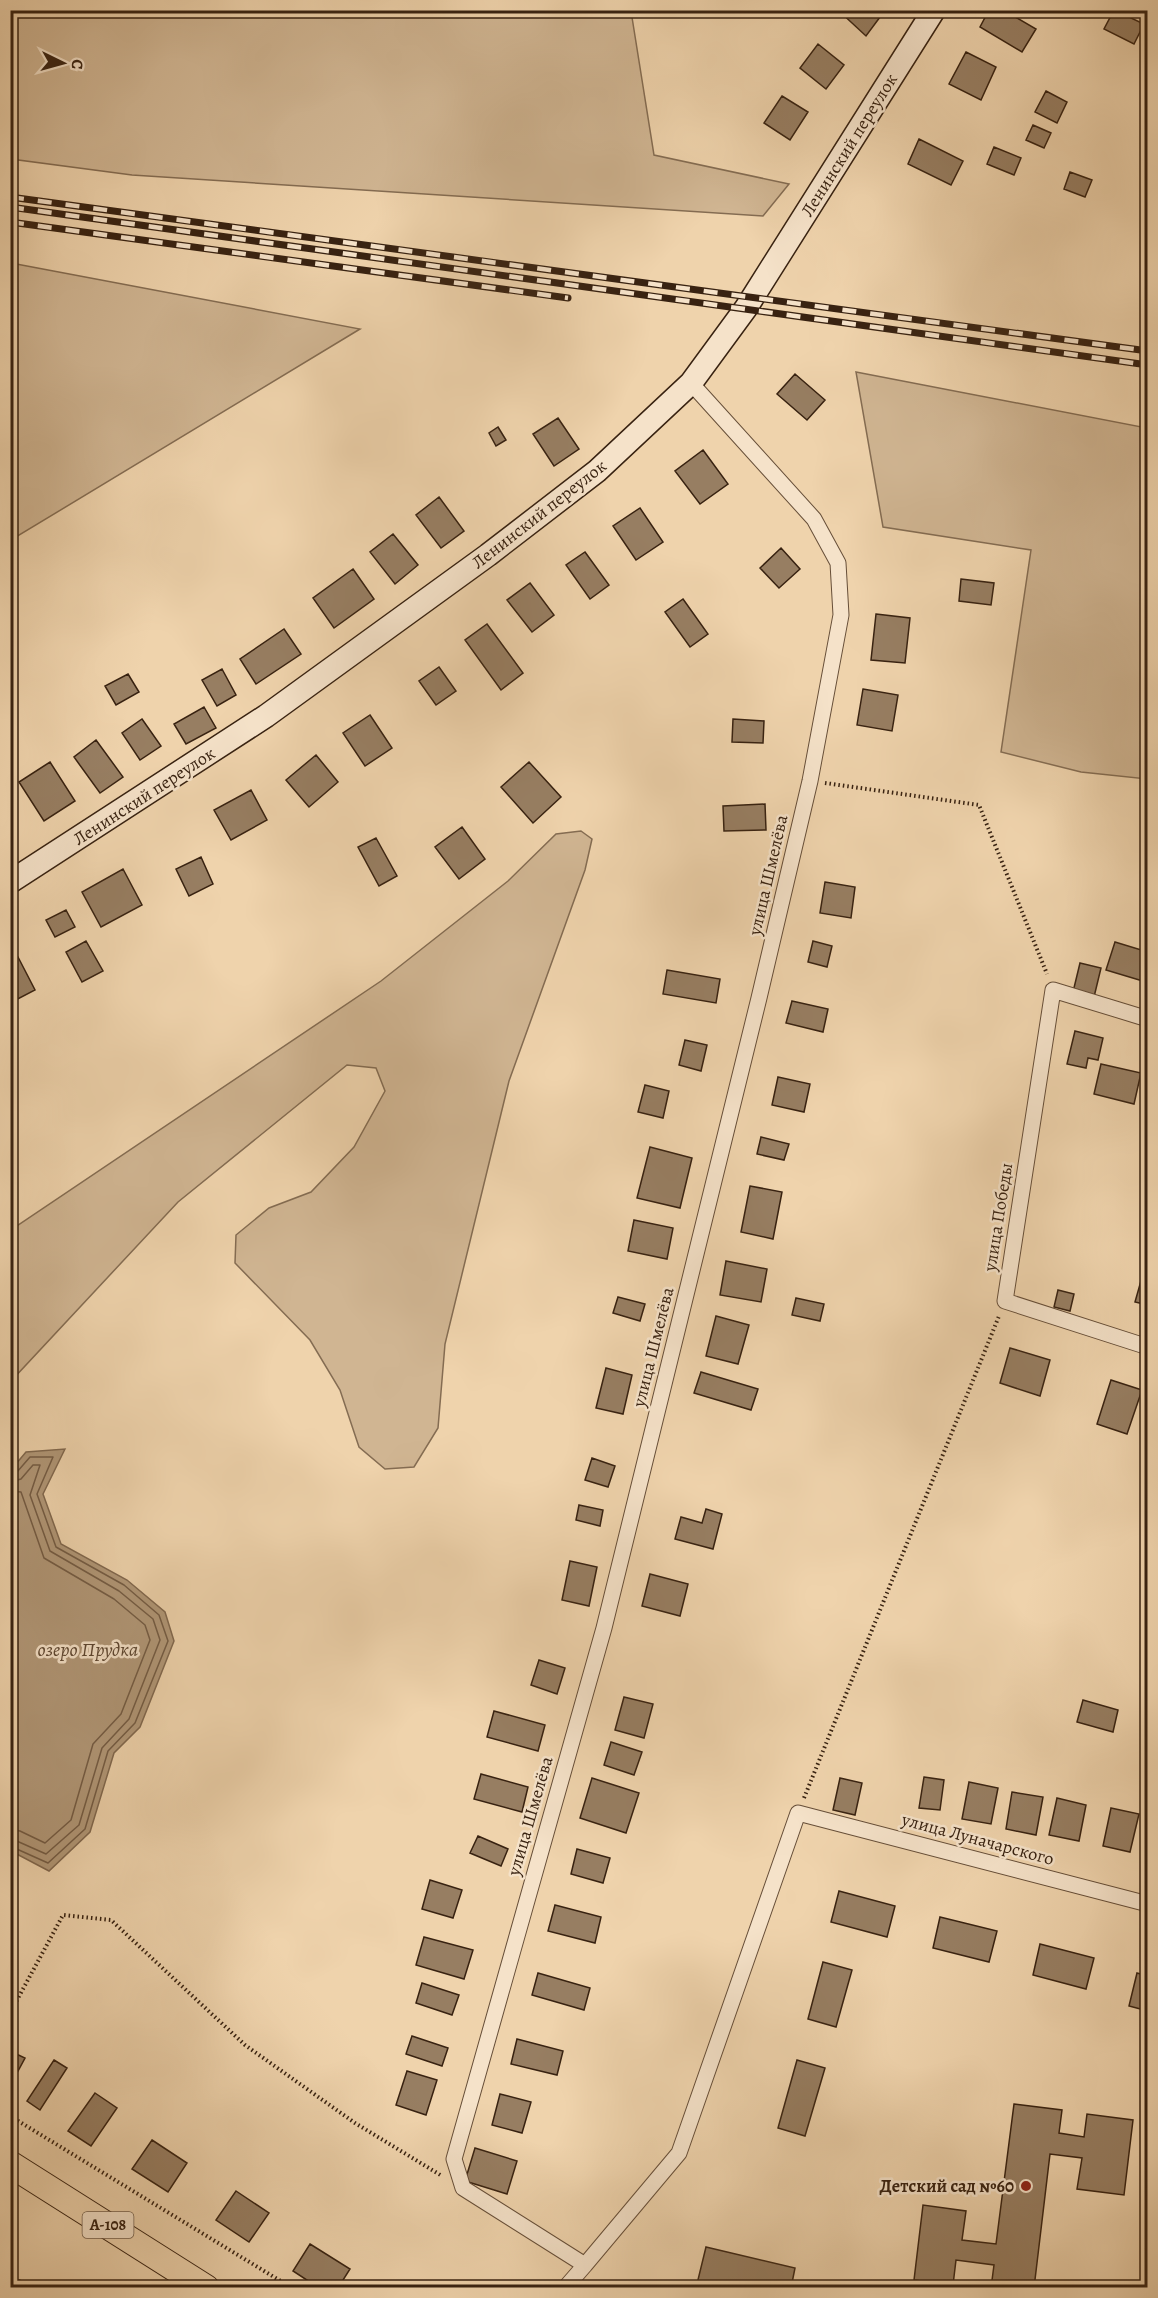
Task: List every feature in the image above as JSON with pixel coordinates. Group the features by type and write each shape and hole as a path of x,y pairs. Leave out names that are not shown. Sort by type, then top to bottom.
{"highway":[{"name":"А-108","path":"10,2164 206,2288"}],"main road":[{"name":"Ленинский переулок","path":"10,882 266,716 488,555 597,471 691,384 746,308 934,10"}],"street":[{"name":"улица Шмелёва","path":"463,2188 454,2159 604,1628 810,781 841,615 838,564 814,519 691,384"},
{"path":"1053,990 1148,1019"},
{"name":"улица Победы","path":"1005,1301 1053,990"},
{"path":"1005,1301 1148,1347"},
{"path":"565,2288 679,2153 798,1813"},
{"name":"улица Луначарского","path":"798,1813 1148,1904"},
{"path":"463,2188 585,2265"}],"path":[{"path":"810,781 979,805 1053,990"},
{"path":"798,1813 1005,1301"},
{"path":"10,2013 63,1915 111,1920 244,2045 356,2122 463,2188"},
{"path":"10,2116 292,2288"}],"shaded area":[{"path":"11,11 631,11 654,155 789,184 763,216 132,175 11,159"},
{"path":"11,263 360,329 11,540"},
{"path":"856,372 1147,428 1147,779 1081,772 1001,752 1031,550 883,527"},
{"path":"581,831 592,839 585,870 509,1081 445,1344 438,1428 414,1467 385,1469 359,1447 340,1390 310,1340 235,1263 236,1235 269,1208 311,1192 354,1147 385,1091 376,1068 347,1065 178,1202 11,1381 11,1230 381,981 508,881 556,834"}],"water":[{"name":"озеро Прудка","path":"65,1449 43,1494 61,1544 127,1580 165,1612 174,1641 140,1727 114,1753 90,1832 49,1871 11,1851 10,1471 26,1452"}],"building":[{"path":"838,10 872,10 880,17 866,36"},
{"path":"989,10 1003,10 1036,29 1022,52 980,27"},
{"path":"1114,10 1144,24 1134,44 1104,29"},
{"path":"818,44 844,65 826,89 800,68"},
{"path":"966,52 996,67 981,100 949,84"},
{"path":"1046,91 1067,102 1057,123 1035,112"},
{"path":"782,96 808,112 790,140 764,123"},
{"path":"1033,125 1051,133 1044,148 1026,140"},
{"path":"919,139 963,161 951,185 908,164"},
{"path":"994,147 1021,158 1014,175 987,164"},
{"path":"1070,172 1092,180 1085,197 1064,189"},
{"path":"795,374 825,400 807,420 777,394"},
{"path":"558,418 579,449 554,466 533,434"},
{"path":"498,427 506,440 496,446 489,433"},
{"path":"703,450 728,484 700,504 675,471"},
{"path":"439,497 464,531 441,548 416,515"},
{"path":"640,508 663,542 636,560 613,526"},
{"path":"393,534 418,565 395,584 370,552"},
{"path":"781,548 800,569 779,588 760,568"},
{"path":"585,552 609,585 590,599 566,565"},
{"path":"353,569 374,599 334,628 313,598"},
{"path":"961,579 994,583 991,605 959,601"},
{"path":"530,583 554,615 532,632 507,600"},
{"path":"683,599 708,634 690,647 665,612"},
{"path":"876,614 910,618 905,663 871,660"},
{"path":"487,624 523,673 501,690 465,640"},
{"path":"284,629 301,654 256,684 240,659"},
{"path":"439,667 456,691 436,705 419,681"},
{"path":"222,669 236,695 217,706 202,680"},
{"path":"128,674 139,692 116,705 105,686"},
{"path":"863,689 898,695 892,731 857,725"},
{"path":"204,707 216,728 186,744 174,724"},
{"path":"370,715 392,748 365,766 343,733"},
{"path":"142,719 161,746 140,760 122,733"},
{"path":"733,719 764,721 763,743 732,742"},
{"path":"96,740 123,777 100,793 74,757"},
{"path":"316,755 338,782 309,807 286,780"},
{"path":"50,762 75,801 44,821 19,782"},
{"path":"529,762 561,797 533,823 501,787"},
{"path":"251,790 267,820 231,840 214,810"},
{"path":"765,804 766,830 724,831 723,806"},
{"path":"462,827 485,859 459,879 435,847"},
{"path":"376,838 397,876 379,886 358,847"},
{"path":"201,857 213,884 189,896 176,869"},
{"path":"123,869 142,905 101,927 82,892"},
{"path":"825,882 855,887 851,918 820,913"},
{"path":"66,910 75,927 55,937 46,920"},
{"path":"86,941 103,971 82,982 66,952"},
{"path":"813,941 832,946 827,967 808,962"},
{"path":"1115,942 1148,952 1146,982 1106,970"},
{"path":"18,957 35,990 10,1003 10,961"},
{"path":"1080,963 1101,968 1094,997 1073,992"},
{"path":"667,970 720,979 716,1003 663,994"},
{"path":"792,1001 828,1009 823,1032 786,1023"},
{"path":"1075,1031 1103,1038 1098,1060 1088,1058 1086,1068 1067,1064"},
{"path":"685,1040 707,1045 701,1071 679,1065"},
{"path":"1101,1064 1141,1073 1134,1104 1094,1094"},
{"path":"778,1077 810,1084 804,1112 772,1105"},
{"path":"645,1085 669,1091 663,1118 638,1112"},
{"path":"761,1137 789,1144 784,1160 757,1154"},
{"path":"650,1147 692,1158 680,1208 637,1198"},
{"path":"750,1186 782,1192 773,1239 741,1232"},
{"path":"634,1220 673,1228 667,1259 628,1251"},
{"path":"1148,1256 1148,1305 1135,1302"},
{"path":"726,1261 767,1269 761,1302 720,1295"},
{"path":"1058,1290 1074,1294 1070,1311 1054,1307"},
{"path":"618,1297 645,1304 640,1321 613,1313"},
{"path":"796,1298 824,1304 820,1321 792,1315"},
{"path":"716,1316 749,1325 738,1364 706,1356"},
{"path":"1010,1348 1050,1360 1040,1396 1000,1383"},
{"path":"606,1368 632,1375 623,1414 596,1408"},
{"path":"701,1372 758,1389 751,1410 694,1393"},
{"path":"1111,1380 1142,1390 1127,1434 1097,1424"},
{"path":"592,1458 615,1466 608,1487 585,1480"},
{"path":"579,1505 603,1510 600,1526 576,1520"},
{"path":"706,1509 722,1514 713,1549 675,1539 681,1517 702,1523"},
{"path":"570,1561 597,1567 589,1606 562,1600"},
{"path":"650,1574 688,1584 680,1616 642,1606"},
{"path":"539,1660 565,1668 557,1694 531,1685"},
{"path":"624,1697 653,1704 644,1738 615,1730"},
{"path":"1083,1700 1118,1710 1113,1732 1077,1722"},
{"path":"494,1711 545,1725 538,1751 487,1737"},
{"path":"611,1742 642,1752 634,1775 604,1765"},
{"path":"481,1774 528,1787 522,1812 474,1799"},
{"path":"924,1777 944,1780 940,1810 919,1808"},
{"path":"592,1778 639,1793 626,1833 580,1818"},
{"path":"840,1778 862,1783 855,1815 833,1810"},
{"path":"969,1782 998,1788 991,1824 962,1819"},
{"path":"1012,1792 1043,1797 1036,1835 1006,1829"},
{"path":"1057,1798 1086,1805 1079,1841 1049,1835"},
{"path":"1111,1808 1139,1814 1130,1852 1103,1846"},
{"path":"478,1836 508,1849 501,1866 470,1853"},
{"path":"577,1849 610,1858 603,1883 571,1874"},
{"path":"430,1880 462,1890 453,1918 422,1909"},
{"path":"839,1891 895,1906 887,1937 831,1922"},
{"path":"555,1905 601,1917 595,1943 548,1931"},
{"path":"940,1917 997,1931 989,1962 933,1948"},
{"path":"424,1937 473,1950 464,1979 416,1965"},
{"path":"1040,1944 1094,1958 1086,1989 1033,1975"},
{"path":"823,1962 852,1970 836,2027 808,2019"},
{"path":"538,1973 590,1988 584,2010 532,1995"},
{"path":"1137,1973 1148,1976 1148,2011 1129,2006"},
{"path":"422,1983 459,1995 452,2015 416,2003"},
{"path":"412,2036 448,2048 442,2066 406,2054"},
{"path":"517,2039 563,2051 557,2075 511,2064"},
{"path":"10,2051 25,2058 10,2086"},
{"path":"54,2060 67,2068 40,2110 27,2101"},
{"path":"797,2060 825,2068 805,2136 778,2128"},
{"path":"407,2071 437,2080 426,2115 396,2105"},
{"path":"95,2093 117,2108 91,2146 68,2131"},
{"path":"500,2094 531,2102 522,2133 492,2125"},
{"path":"1014,2104 1062,2110 1059,2133 1084,2137 1087,2114 1133,2120 1124,2195 1077,2189 1082,2158 1050,2154 1034,2288 991,2288 994,2265 956,2260 953,2285 914,2280 923,2205 966,2211 962,2240 996,2244"},
{"path":"152,2140 187,2163 168,2192 132,2169"},
{"path":"475,2148 517,2161 507,2194 465,2181"},
{"path":"236,2191 269,2213 249,2242 216,2220"},
{"path":"310,2244 350,2269 338,2288 319,2288 293,2271"},
{"path":"706,2247 795,2268 791,2288 696,2288"},
{"path":"10,2277 40,2287 10,2288"}],"railway":[{"path":"10,197 1148,351"},
{"path":"10,207 1148,365"},
{"path":"10,222 568,298"}],"place":[{"name":"Детский сад №60","path":"1026,2186"}]}
